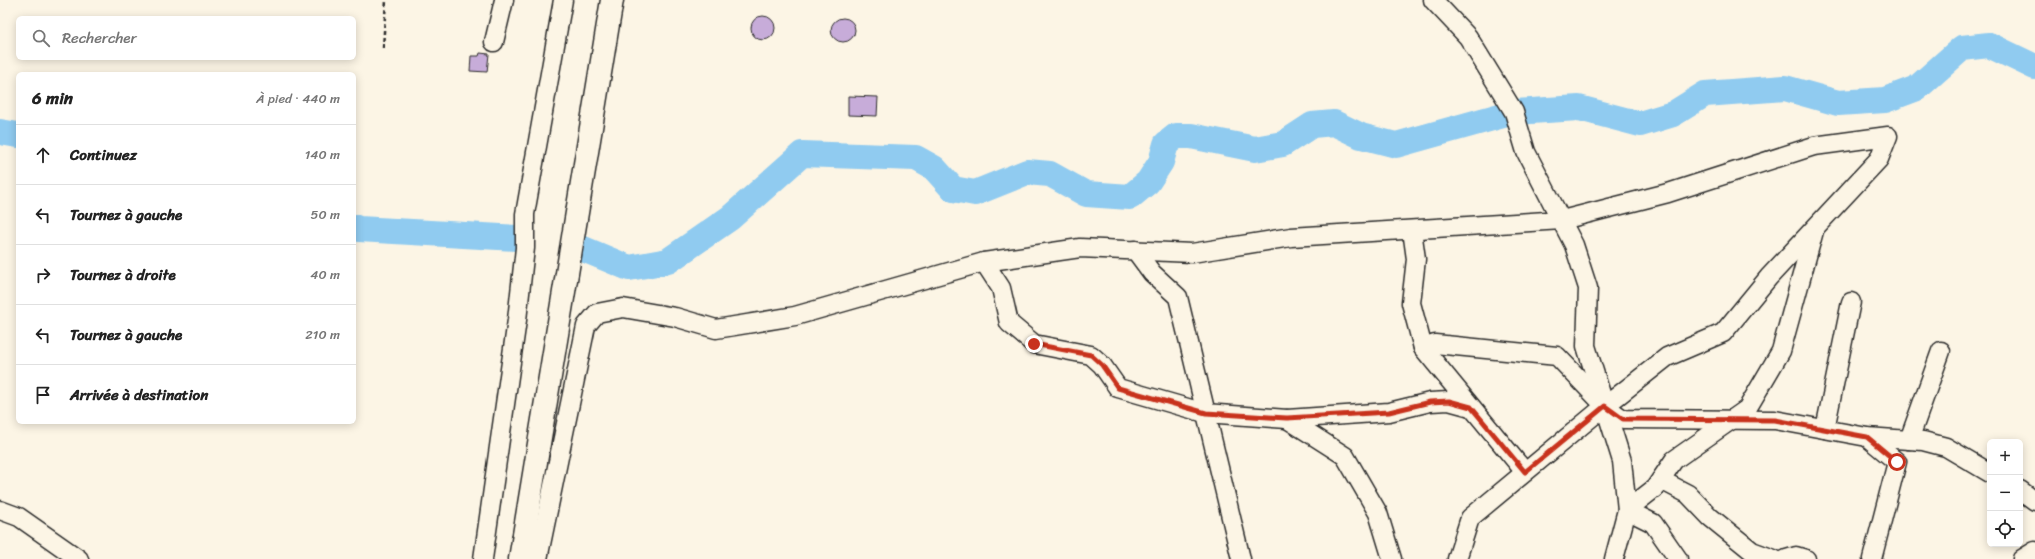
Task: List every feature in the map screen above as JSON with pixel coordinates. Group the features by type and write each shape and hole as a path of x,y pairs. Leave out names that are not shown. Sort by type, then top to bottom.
{"highway":[{"path":"520,559 612,0"}],"street":[{"path":"494,42 504,0"},
{"path":"483,559 517,320 525,248 525,214 563,0"},
{"path":"1433,0 1468,37 1514,112 1526,152 1574,245 1588,288 1586,346 1622,461 1627,510 1614,559"},
{"path":"538,559 586,326 598,312 623,308 675,317 716,329 795,316 984,262 1080,248 1192,253 1291,237 1562,220 1668,193 1814,146 1888,136 1879,159 1770,277 1723,333 1667,357 1605,406 1470,518 1457,559"},
{"path":"1627,510 1655,488 1674,460 1747,410 1780,351 1815,228"},
{"path":"1412,230 1416,259 1411,303 1423,348 1525,472"},
{"path":"1135,250 1152,273 1178,297 1241,559"},
{"path":"984,262 1001,288 1009,323 1034,344 1091,355 1102,365 1118,388 1206,413 1287,418 1389,412 1430,402 1449,401 1471,407"},
{"path":"1824,429 1851,302"},
{"path":"1423,348 1435,344 1557,356 1605,406 1623,419 1775,420 1867,437 1909,440 1946,447 1987,471"},
{"path":"1909,440 1941,351"},
{"path":"1287,418 1345,456 1378,513 1392,559"},
{"path":"1867,437 1897,462 1872,559"},
{"path":"1661,480 1688,494 1710,517 1752,551 1774,559"},
{"path":"2023,492 2035,501"},
{"path":"0,510 19,517 79,559"},
{"path":"1627,510 1653,523 1678,559"},
{"path":"2022,559 2035,551"},
{"path":"1786,559 1796,556 1806,559"}],"path":[{"path":"382,48 386,0"}],"building":[{"path":"758,16 768,16 775,23 775,33 768,40 758,40 751,33 751,23"},
{"path":"838,18 848,18 855,25 855,35 848,42 838,42 831,35 831,25"},
{"path":"480,53 489,54 487,72 470,71 471,56 479,56"},
{"path":"848,96 878,97 877,116 848,115"}],"waterway":[{"path":"581,248 629,268 668,261 730,218 802,154 916,158 934,168 953,189 975,193 1027,172 1050,174 1086,194 1130,197 1148,182 1161,162 1166,144 1176,136 1191,136 1255,149 1283,144 1312,125 1334,123 1361,136 1396,145 1514,112 1579,108 1640,124 1673,114 1705,94 1785,88 1838,103 1885,100 1917,88 1962,48 1989,45 2035,67"},
{"path":"0,132 16,135"},
{"path":"356,228 517,238"}],"route":[{"path":"1034,344 1091,355 1102,365 1118,388 1206,413 1287,418 1389,412 1430,402 1449,401 1471,407 1525,472 1605,406 1623,419 1775,420 1867,437 1897,462"}]}
